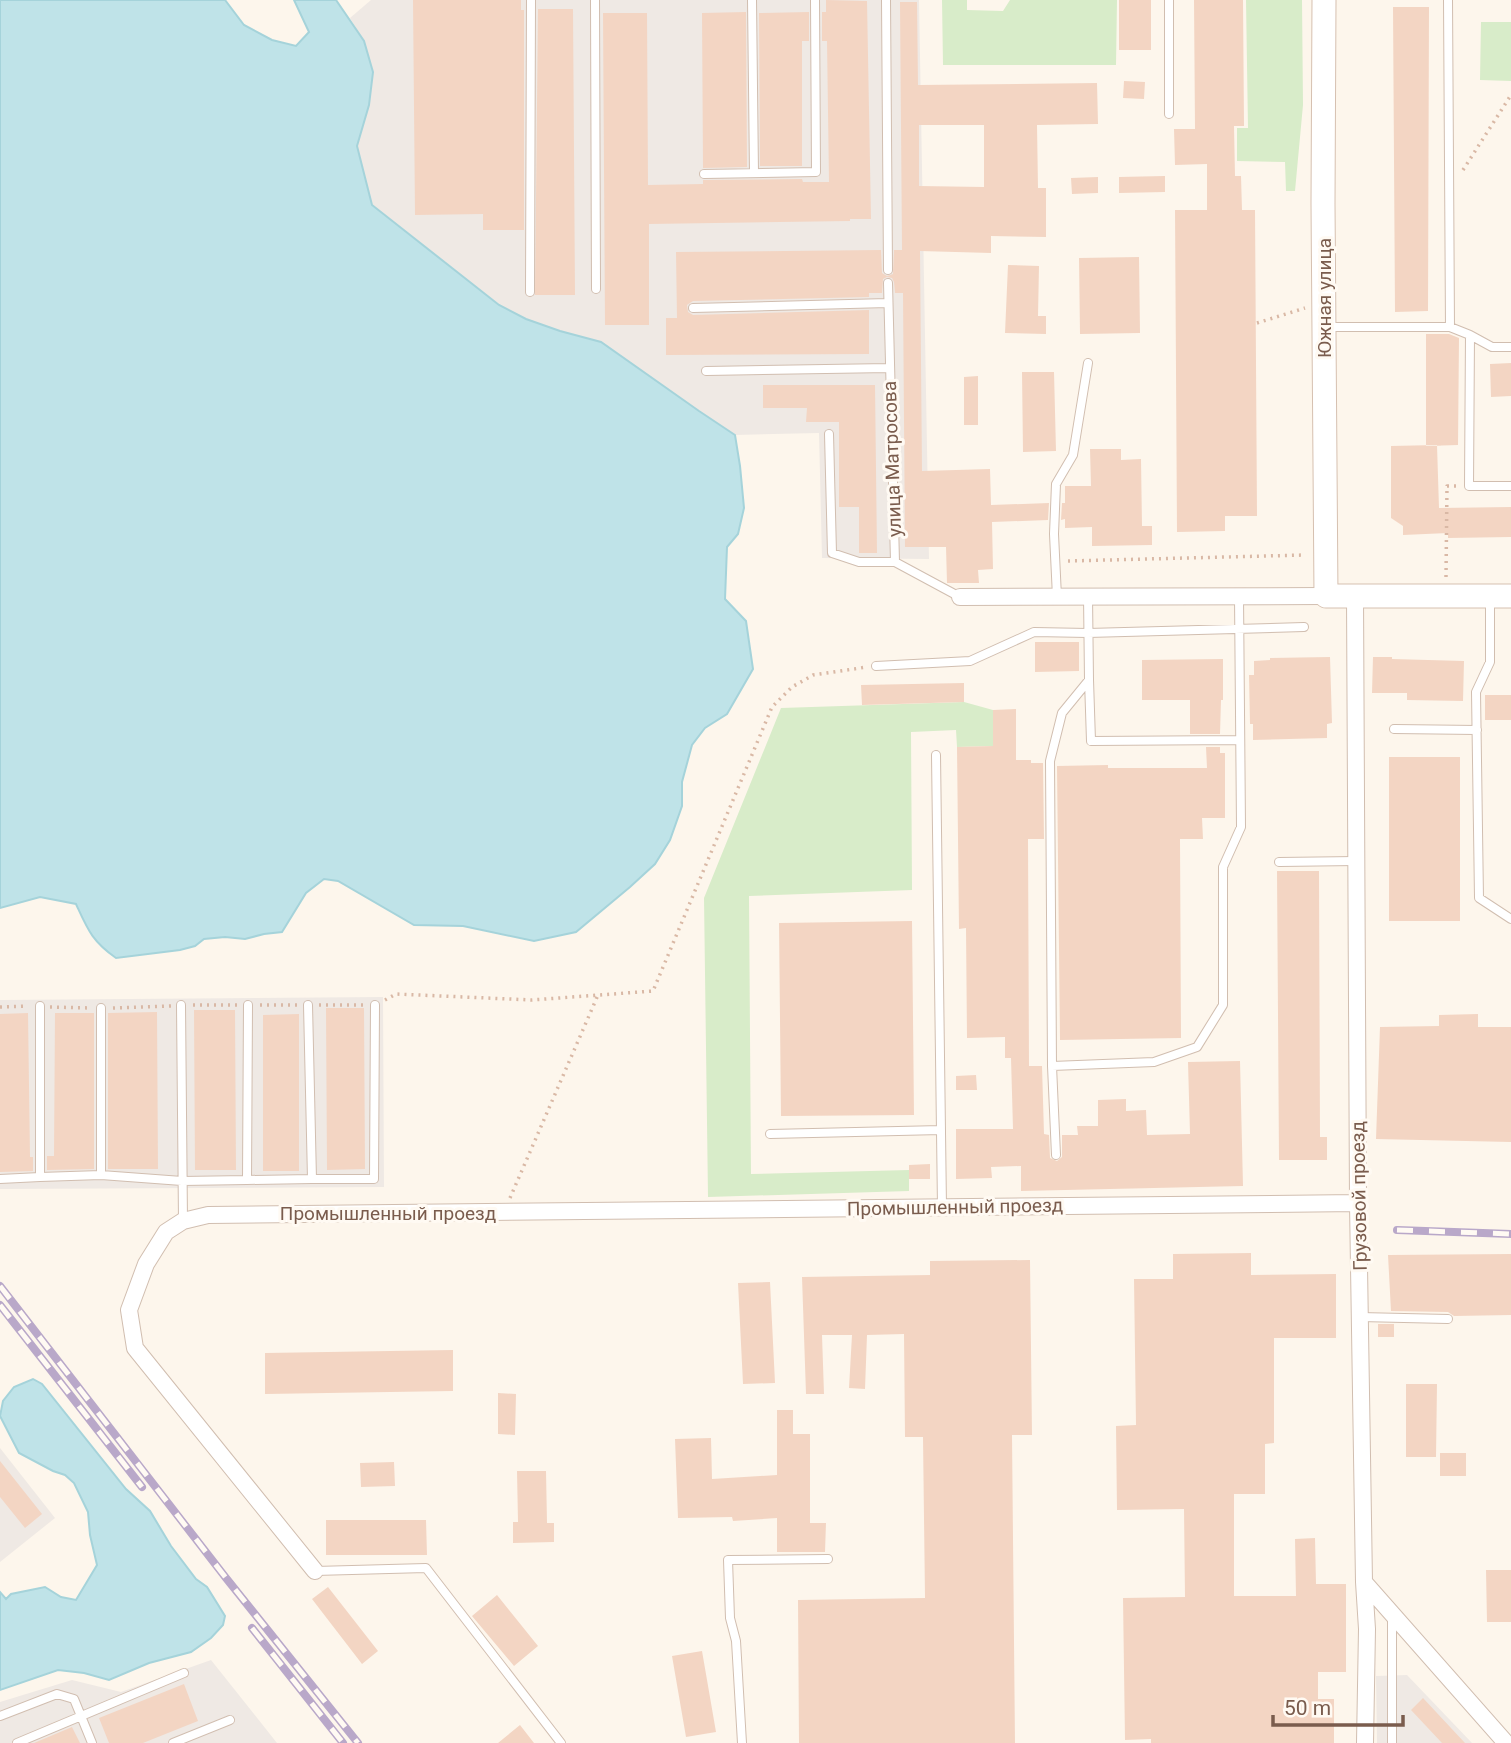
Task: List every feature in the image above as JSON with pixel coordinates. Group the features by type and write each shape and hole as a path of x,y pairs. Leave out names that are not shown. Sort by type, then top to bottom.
{"main road":[{"name":"Южная улица","path":"1324,0 1326,596"},
{"path":"1326,596 1500,596"}],"street":[{"path":"960,597 1326,596"},
{"name":"Грузовой проезд","path":"1355,596 1358,1203 1367,1629 1366,1743"},
{"name":"Промышленный проезд","path":"183,1221 208,1215 1358,1203"},
{"path":"183,1221 166,1232 145,1264 129,1310 135,1348 315,1571"},
{"path":"1364,1582 1506,1743"}],"lane":[{"path":"530,292 531,0"},
{"path":"594,0 596,289"},
{"path":"752,0 754,173"},
{"path":"705,174 816,172 815,0"},
{"path":"886,0 888,271"},
{"path":"1169,0 1169,114"},
{"path":"1448,0 1450,327"},
{"name":"улица Матросова","path":"888,283 895,562 960,597"},
{"path":"694,308 888,303"},
{"path":"1325,327 1450,327 1492,347 1511,347"},
{"path":"1469,335 1469,486 1511,486"},
{"path":"1057,597 1054,534 1056,484 1073,455 1088,363"},
{"path":"706,371 889,368"},
{"path":"829,434 832,553 859,562 895,562"},
{"path":"1088,596 1091,741 1240,740"},
{"path":"1500,596 1490,662 1476,692 1479,898 1511,919"},
{"path":"1052,1066 1154,1062 1186,1051 1197,1047 1223,1005 1223,867 1241,827 1239,597"},
{"path":"876,666 970,662 1034,632 1304,627"},
{"path":"1056,1155 1052,1066 1050,761 1062,713 1089,680"},
{"path":"1394,729 1477,730"},
{"path":"936,755 942,1207"},
{"path":"1279,862 1356,861"},
{"path":"0,1179 101,1175 181,1181 374,1179 375,1004"},
{"path":"180,1005 183,1221"},
{"path":"247,1180 248,1005"},
{"path":"308,1005 312,1180"},
{"path":"40,1006 40,1177"},
{"path":"101,1008 101,1175"},
{"path":"770,1134 942,1130"},
{"path":"1360,1317 1448,1319"},
{"path":"742,1743 736,1641 730,1618 728,1560 828,1559"},
{"path":"315,1571 426,1568 561,1743"},
{"path":"1392,1614 1392,1743"},
{"path":"17,1743 184,1673"},
{"path":"0,1716 57,1694 74,1699 92,1743"},
{"path":"173,1743 230,1720"}],"path":[{"path":"1449,190 1511,95"},
{"path":"1257,323 1305,308 1306,297"},
{"path":"1446,596 1447,486 1469,486"},
{"path":"1055,561 1305,555"},
{"path":"375,1004 396,994 532,1000 653,991 772,707 792,687 813,674 876,666"},
{"path":"504,1213 598,995"}],"shaded area":[{"path":"371,0 919,0 929,559 822,558 819,433 735,435 601,342 526,319 499,305 372,205 357,146 369,105 364,41 350,18"},
{"path":"383,997 384,1187 0,1189 0,1000"},
{"path":"0,1448 55,1518 0,1562"},
{"path":"211,1660 277,1743 0,1743 0,1702 72,1680 121,1692"},
{"path":"1407,1675 1472,1743 1377,1743 1376,1676"}],"green space":[{"path":"942,0 967,0 967,10 1003,11 1010,0 1117,0 1116,65 943,65"},
{"path":"1246,0 1302,0 1303,105 1295,191 1286,191 1285,162 1237,161 1237,128 1248,128"},
{"path":"1481,22 1511,22 1511,81 1480,80"},
{"path":"964,702 993,710 993,746 957,747 956,730 911,732 912,890 749,896 751,1174 909,1170 909,1191 708,1197 704,898 781,708"}],"water":[{"path":"0,0 225,0 244,25 272,40 296,46 309,32 294,0 336,0 364,41 373,72 369,105 357,146 372,205 499,305 526,319 601,342 735,435 744,508 738,534 727,547 725,599 746,621 753,669 727,714 705,728 692,745 682,782 682,806 670,840 655,864 576,932 534,941 463,926 414,925 338,881 324,879 306,893 282,932 245,939 204,939 195,946 180,950 116,958 101,946 92,934 76,904 40,897 0,908"},
{"path":"33,1379 42,1384 126,1489 150,1511 171,1546 196,1579 207,1587 225,1616 223,1625 211,1638 191,1652 149,1663 109,1680 58,1670 0,1690 0,1592 6,1599 11,1594 45,1587 61,1597 76,1600 97,1565 88,1512 74,1483 65,1475 19,1453 0,1416 3,1401 14,1387"}],"building":[{"path":"413,0 521,0 521,10 524,10 524,230 483,230 483,214 415,215"},
{"path":"826,0 867,1 871,219 649,224 649,325 605,325 603,13 647,13 648,185 703,184 703,180 802,179 803,182 829,182 827,41 822,41 822,12 826,12"},
{"path":"1119,0 1151,0 1151,50 1119,50"},
{"path":"1194,0 1243,0 1244,126 1234,126 1235,176 1241,176 1242,210 1255,210 1257,516 1225,516 1225,531 1177,532 1175,210 1207,210 1207,164 1175,165 1174,129 1195,129"},
{"path":"900,2 917,2 918,85 1097,83 1098,124 1037,125 1038,188 1046,188 1046,237 991,236 991,253 920,251 922,471 990,469 991,505 1049,503 1048,520 992,522 993,569 978,570 979,583 947,583 946,547 905,547 903,293 895,293 892,278 883,279 882,293 869,293 869,297 693,301 687,305 688,312 693,315 869,310 869,354 666,355 666,318 677,318 676,252 881,250 882,273 887,276 893,274 894,250 902,250","holes":["919,125 984,125 984,187 919,186"]},
{"path":"1393,7 1429,7 1428,311 1395,312"},
{"path":"538,9 573,9 575,295 535,295"},
{"path":"746,12 747,167 703,168 702,13"},
{"path":"809,12 809,41 802,41 802,166 760,166 759,13"},
{"path":"1124,81 1145,82 1144,99 1123,98"},
{"path":"1165,176 1165,192 1119,193 1119,177"},
{"path":"1098,177 1098,193 1072,194 1071,178"},
{"path":"1139,257 1140,333 1080,334 1079,258"},
{"path":"1008,265 1039,266 1038,316 1046,316 1046,334 1005,333"},
{"path":"1426,334 1449,334 1459,338 1458,445 1426,446"},
{"path":"1511,363 1511,396 1491,397 1490,364"},
{"path":"1022,372 1054,372 1056,451 1023,452"},
{"path":"978,376 978,425 964,425 964,377"},
{"path":"763,385 875,385 877,553 859,553 859,507 839,507 839,422 806,422 807,408 763,408"},
{"path":"1437,445 1439,508 1511,507 1511,537 1448,538 1448,533 1403,535 1403,526 1391,518 1391,446"},
{"path":"1090,449 1121,449 1121,460 1141,459 1142,526 1152,526 1152,545 1092,546 1092,527 1065,528 1065,519 1061,520 1065,486 1091,486"},
{"path":"1035,642 1079,642 1079,671 1035,672"},
{"path":"1330,657 1332,723 1327,724 1327,738 1253,740 1249,675 1254,675 1254,661 1270,658"},
{"path":"1373,657 1464,661 1463,701 1407,700 1407,693 1372,693"},
{"path":"1223,659 1220,734 1190,734 1190,700 1142,700 1142,660"},
{"path":"964,683 964,702 862,705 861,685"},
{"path":"1485,695 1511,695 1511,720 1485,720"},
{"path":"1016,709 1016,760 1043,763 1044,839 1028,839 1029,1066 1042,1066 1044,1134 1049,1135 1050,1158 1057,1161 1062,1157 1062,1135 1078,1135 1077,1126 1098,1126 1098,1100 1126,1099 1126,1111 1146,1110 1147,1135 1190,1134 1188,1062 1240,1061 1243,1186 1021,1191 1021,1166 991,1167 992,1178 956,1179 956,1129 1013,1129 1011,1058 1005,1058 1005,1037 967,1038 966,928 959,929 957,747 993,746 993,710"},
{"path":"1206,747 1220,747 1220,753 1225,753 1225,818 1202,818 1203,839 1180,839 1181,1038 1060,1040 1057,766 1207,768"},
{"path":"1389,757 1460,757 1460,921 1389,921"},
{"path":"1277,871 1319,871 1320,1137 1327,1137 1327,1160 1279,1160"},
{"path":"912,921 914,1115 781,1116 779,923"},
{"path":"326,1008 364,1008 365,1169 327,1170"},
{"path":"194,1010 235,1010 236,1170 195,1170"},
{"path":"157,1012 158,1169 108,1169 108,1013"},
{"path":"28,1013 30,1157 33,1157 33,1171 0,1172 0,1014"},
{"path":"55,1013 94,1013 94,1169 47,1170 47,1156 54,1156"},
{"path":"299,1014 299,1171 263,1171 263,1015"},
{"path":"1478,1014 1478,1027 1511,1027 1511,1142 1376,1139 1380,1027 1439,1026 1439,1015"},
{"path":"976,1075 977,1090 956,1090 956,1076"},
{"path":"930,1164 930,1179 909,1179 909,1165"},
{"path":"1251,1253 1251,1275 1336,1274 1336,1338 1274,1338 1274,1443 1265,1444 1265,1494 1234,1494 1234,1596 1296,1596 1295,1539 1315,1538 1316,1584 1346,1584 1346,1672 1318,1672 1318,1699 1334,1699 1334,1743 1151,1743 1151,1739 1125,1740 1123,1598 1185,1597 1184,1509 1117,1510 1116,1426 1136,1425 1134,1279 1173,1279 1173,1254"},
{"path":"1511,1254 1511,1315 1454,1316 1448,1312 1391,1311 1388,1255"},
{"path":"1030,1260 1032,1435 1012,1435 1015,1743 799,1743 798,1600 925,1598 923,1437 905,1437 904,1334 867,1335 865,1389 849,1388 852,1335 822,1335 824,1394 806,1394 802,1277 930,1275 930,1261"},
{"path":"770,1282 775,1383 743,1384 738,1283"},
{"path":"1378,1324 1394,1324 1394,1337 1378,1337"},
{"path":"453,1350 453,1391 265,1394 265,1353"},
{"path":"1406,1384 1437,1384 1436,1457 1406,1457"},
{"path":"498,1393 516,1394 515,1435 498,1434"},
{"path":"777,1410 793,1410 793,1434 810,1434 810,1523 826,1523 825,1552 777,1552 777,1518 733,1521 732,1517 678,1518 675,1439 711,1438 712,1479 777,1475"},
{"path":"1440,1453 1466,1453 1466,1476 1440,1476"},
{"path":"0,1461 42,1514 25,1528 0,1497"},
{"path":"394,1462 395,1486 361,1487 360,1463"},
{"path":"517,1471 546,1471 547,1523 554,1523 554,1542 513,1543 513,1522 518,1522"},
{"path":"326,1520 426,1520 427,1555 326,1555"},
{"path":"1486,1570 1511,1570 1511,1622 1487,1622"},
{"path":"328,1587 378,1651 362,1664 312,1599"},
{"path":"497,1595 538,1646 514,1666 472,1616"},
{"path":"702,1651 716,1732 686,1737 672,1656"},
{"path":"184,1684 198,1721 143,1743 109,1743 99,1718"},
{"path":"1423,1698 1465,1743 1442,1743 1411,1710"},
{"path":"520,1725 534,1743 498,1743"},
{"path":"72,1727 80,1743 34,1743"}],"railway":[{"path":"1397,1230 1511,1234"},
{"path":"0,1286 226,1578 358,1743"},
{"path":"0,1305 142,1487"},
{"path":"252,1628 343,1743"}]}
